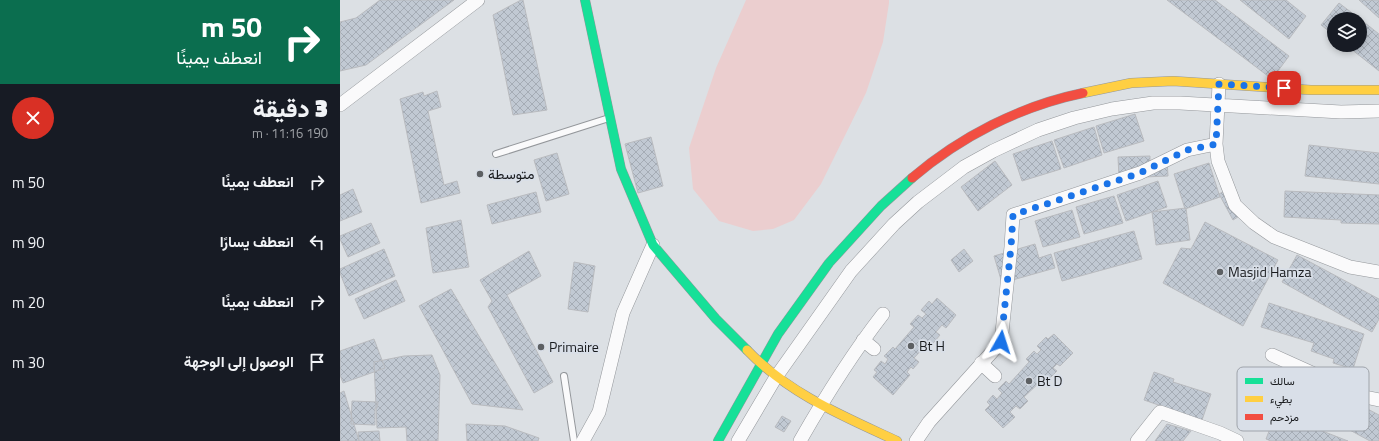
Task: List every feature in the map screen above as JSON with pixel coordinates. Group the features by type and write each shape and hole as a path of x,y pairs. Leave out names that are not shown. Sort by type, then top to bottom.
{"street":[{"path":"340,105 478,0"},
{"path":"584,0 621,169 653,245 716,319 761,365 776,377 820,405 897,441"},
{"path":"718,441 778,334 829,263 881,206 913,177 951,148 980,131 1019,113 1064,96 1131,83 1173,81 1312,90 1379,90"},
{"path":"1219,84 1216,144 1218,162 1235,205 1254,223 1274,237 1350,267 1379,272"},
{"path":"738,441 776,377 851,271 894,224 918,202 964,167 993,151 1038,130 1074,118 1112,109 1153,103 1180,103 1342,112 1379,111"},
{"path":"916,441 928,422 1001,342 1013,215 1140,173 1187,150 1216,144"},
{"path":"583,441 599,412 622,313 653,245"},
{"path":"800,441 820,405 863,340 883,314"},
{"path":"863,340 874,349"},
{"path":"1272,355 1299,367"},
{"path":"981,363 995,376"},
{"path":"1369,398 1379,400"},
{"path":"1137,441 1160,412 1229,439"}],"lane":[{"path":"496,154 610,118"},
{"path":"564,376 574,441"}],"shaded area":[{"path":"746,0 889,0 883,42 866,93 821,184 794,220 773,229 753,231 719,221 693,189 689,148 716,68"}],"building":[{"path":"380,0 454,0 366,65 340,71 340,22 356,18"},
{"path":"523,0 547,110 513,115 493,15"},
{"path":"1167,0 1215,0 1289,56 1272,79"},
{"path":"1240,0 1286,0 1306,16 1289,39"},
{"path":"1359,0 1379,0 1379,18"},
{"path":"1339,3 1351,12 1332,12"},
{"path":"1327,18 1327,30 1321,25"},
{"path":"1367,25 1379,34 1379,71 1355,52 1367,52"},
{"path":"437,91 441,107 428,111 444,185 457,181 460,193 421,203 400,99 423,92 424,96"},
{"path":"1135,114 1144,141 1104,153 1096,126"},
{"path":"1094,127 1102,155 1064,168 1054,140"},
{"path":"651,137 663,186 638,193 625,144"},
{"path":"1052,141 1061,169 1022,181 1013,154"},
{"path":"1309,145 1379,153 1379,184 1305,176"},
{"path":"557,153 569,194 546,201 534,160"},
{"path":"1150,156 1150,161 1167,160 1168,176 1119,178 1118,157"},
{"path":"995,161 1012,185 978,211 961,187"},
{"path":"1209,163 1220,197 1185,209 1174,174"},
{"path":"1158,181 1167,207 1126,221 1117,195"},
{"path":"1232,187 1246,212 1233,220 1219,194"},
{"path":"353,189 362,212 340,221 340,195"},
{"path":"1285,191 1379,195 1379,224 1341,223 1341,220 1284,217"},
{"path":"536,192 541,212 492,224 487,205"},
{"path":"1114,196 1123,223 1084,234 1076,207"},
{"path":"1186,208 1190,240 1156,245 1152,212"},
{"path":"1072,210 1080,237 1043,247 1035,221"},
{"path":"461,220 469,267 433,273 426,228"},
{"name":"Masjid Hamza","path":"1205,222 1278,260 1243,326 1163,283 1181,248 1191,249"},
{"path":"371,223 380,243 348,257 340,236"},
{"path":"1134,231 1142,259 1062,281 1054,253"},
{"path":"1035,244 1039,258 1051,254 1055,268 1002,283 994,256"},
{"path":"384,249 395,276 349,296 340,273 340,269"},
{"path":"964,249 973,261 959,272 951,260"},
{"path":"529,251 541,276 507,295 553,382 534,393 488,307 492,301 480,280"},
{"path":"1297,255 1379,299 1379,319 1372,332 1282,282"},
{"path":"574,262 595,266 588,312 568,309"},
{"path":"396,280 405,301 364,319 355,299"},
{"path":"451,289 523,410 472,404 419,306"},
{"name":"Bt H","path":"937,298 956,315 946,328 942,325 936,332 940,335 929,348 926,345 914,358 919,362 913,369 911,367 907,372 910,375 893,395 873,377 877,372 874,370 881,361 885,364 888,359 884,356 893,347 895,349 914,327 910,324 918,315 922,318 926,314 921,310 929,301 932,304"},
{"path":"1269,303 1364,334 1354,367 1346,367 1333,363 1334,359 1311,351 1314,343 1261,327"},
{"name":"Bt D","path":"1054,334 1073,353 1060,366 1057,364 1053,368 1057,371 1043,385 1040,382 1024,397 1028,401 1020,409 1016,406 1010,412 1015,417 1003,428 985,410 990,405 987,402 993,395 997,399 1002,393 998,389 1006,381 1009,384 1029,362 1026,359 1034,351 1037,354 1041,350 1037,346 1046,337 1048,339"},
{"path":"374,339 385,368 343,383 340,375 340,351"},
{"path":"432,355 440,375 438,441 407,441 406,427 377,428 374,362 404,356"},
{"path":"1154,372 1174,379 1173,382 1211,394 1202,420 1144,400"},
{"path":"344,391 359,441 340,441 340,393"},
{"path":"352,401 378,402 377,408 375,408 375,425 351,424"},
{"path":"1369,410 1379,415 1379,441 1370,441 1352,431 1369,431"},
{"path":"782,416 791,421 784,432 775,427"},
{"path":"466,424 505,426 539,438 538,441 467,441"},
{"path":"1167,424 1191,431 1183,441 1155,441"},
{"path":"379,431 380,441 359,441 358,432"},
{"path":"1269,431 1322,431 1348,441 1271,441 1266,439"}],"traffic: fast":[{"path":"585,0 621,169 653,245 716,319 747,350"},
{"path":"718,441 778,334 829,263 881,206 912,178"}],"traffic: slow":[{"path":"1083,93 1131,83 1173,81 1311,90 1379,90"},
{"path":"747,350 763,366 799,392 837,413 897,441"}],"traffic: jam":[{"path":"912,178 950,149 992,125 1036,106 1083,93"}],"place":[{"name":"متوسطة","path":"480,174"},
{"name":"Masjid Hamza","path":"1220,272"},
{"name":"Bt H","path":"911,346"},
{"name":"Primaire","path":"541,347"},
{"name":"Bt D","path":"1029,381"}],"route":[{"path":"1001,342 1013,215 1140,173 1187,150 1216,144 1219,84 1284,88"}]}
